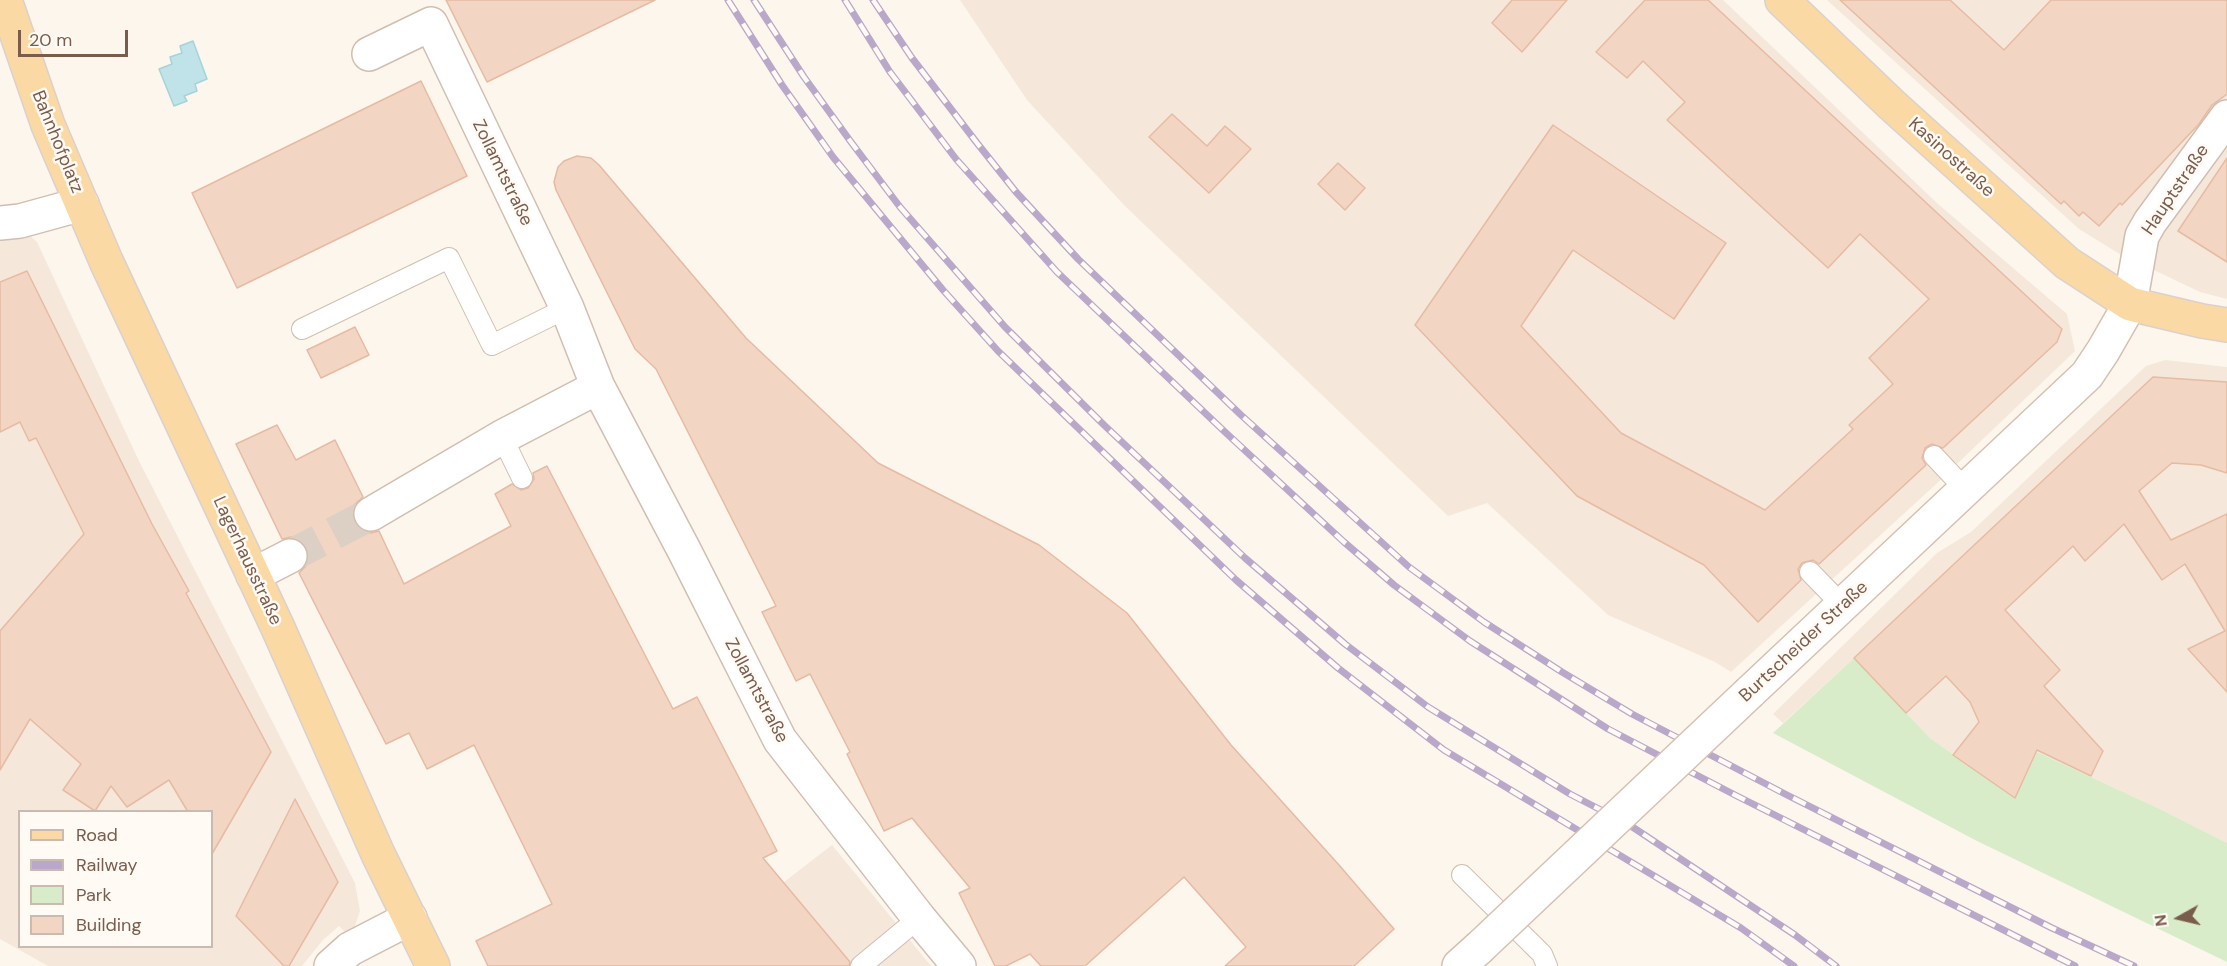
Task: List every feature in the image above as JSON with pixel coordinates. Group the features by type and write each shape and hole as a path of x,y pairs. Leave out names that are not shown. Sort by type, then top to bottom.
{"main road":[{"name":"Bahnhofplatz","path":"5,0 48,125 82,204"},
{"name":"Kasinostraße","path":"1782,0 1892,105 2067,263 2130,304 2227,325"},
{"name":"Lagerhausstraße","path":"82,204 253,575 378,854 433,966"}],"street":[{"name":"Zollamtstraße","path":"369,54 430,24 562,298 598,387 685,552 780,741 959,966"},
{"name":"Hauptstraße","path":"2130,304 2142,236 2227,117"},
{"name":"Bahnhofplatz","path":"0,223 20,221 82,204"},
{"name":"Burtscheider Straße","path":"1469,957 2087,375 2130,304"},
{"path":"371,514 502,437 598,387"},
{"path":"253,575 290,556"},
{"path":"331,966 350,949 410,918"}],"lane":[{"path":"302,329 449,258 492,345 562,298"},
{"path":"502,437 522,478"},
{"path":"1934,456 1966,490"},
{"path":"1810,572 1843,606"},
{"path":"1462,875 1542,954 1547,966"},
{"path":"861,966 919,918"}],"shaded area":[{"path":"960,0 1723,0 1938,204 2067,314 2075,351 1933,487 1731,672 1715,662 1608,615 1487,503 1448,516 1124,205 1027,100"},
{"path":"1827,0 2227,0 2227,299 2200,292 2118,253 2079,229"},
{"path":"0,235 29,235 37,242 139,461 355,883 360,911 354,929 348,935 339,926 323,940 302,966 48,966 0,939"},
{"path":"2165,360 2227,367 2227,843 2037,752 2015,798 1930,738 1854,658 1783,723 1773,714 1937,553 1971,532 2146,366"},
{"path":"832,845 931,966 678,966 784,882"}],"green space":[{"path":"1854,658 1930,738 2015,798 2037,752 2227,843 2227,962 1975,840 1773,733"}],"water":[{"path":"193,41 207,79 195,84 197,91 184,96 187,101 174,106 159,69 172,64 170,57 182,53 180,46"}],"building":[{"path":"446,0 655,0 487,82"},
{"path":"1512,0 1567,0 1522,52 1492,23"},
{"path":"1645,0 1708,0 2062,329 2057,342 1943,448 1932,444 1925,448 1922,458 1926,465 1819,564 1813,560 1802,563 1798,569 1801,580 1758,622 1704,565 1577,496 1415,325 1553,125 1726,243 1674,319 1573,250 1521,326 1621,433 1765,510 1853,429 1849,425 1893,384 1869,358 1929,299 1860,234 1828,268 1667,120 1685,102 1643,61 1627,78 1596,52"},
{"path":"1840,0 1950,0 2004,50 2051,0 2227,0 2227,94 2212,105 2199,124 2099,226 2083,212 2079,216 2064,201 2061,204"},
{"path":"421,81 467,176 237,288 192,193"},
{"path":"1172,114 1207,146 1225,126 1251,149 1209,193 1149,137"},
{"path":"577,156 591,158 599,165 746,338 878,463 1039,545 1127,613 1231,745 1394,929 1354,966 1225,966 1246,947 1184,877 1085,966 1041,966 1030,954 1006,966 995,966 959,893 970,888 912,818 884,831 847,754 850,752 810,674 796,681 762,612 776,606 656,369 635,349 556,190 554,182 558,167 564,161"},
{"path":"2227,158 2227,262 2178,231"},
{"path":"1338,163 1365,188 1345,210 1318,184"},
{"path":"27,271 152,524 189,591 186,593 271,752 213,852 213,810 187,810 169,780 127,807 111,786 96,810 63,790 81,764 30,719 0,770 0,631 84,534 36,438 29,441 20,422 0,432 0,282"},
{"path":"355,327 369,355 321,378 307,350"},
{"path":"2153,377 2227,382 2227,473 2201,465 2172,463 2139,491 2171,540 2227,514 2227,692 2188,649 2225,631 2185,564 2162,580 2124,524 2085,561 2073,546 2005,610 2060,670 2044,686 2103,751 2091,776 2037,750 2015,798 1953,755 1979,722 1970,702 1946,676 1906,713 1854,658"},
{"path":"277,425 296,460 335,440 363,497 354,505 352,514 355,523 362,531 371,533 379,531 404,584 511,526 495,494 512,484 521,490 528,488 534,479 533,473 547,466 673,709 697,697 777,851 763,858 850,962 849,966 488,966 476,941 552,904 474,745 427,769 409,733 386,744 299,573 306,566 309,558 306,547 300,540 291,537 282,539 236,444"},
{"path":"295,799 338,882 289,966 284,966 236,916"}],"tunnel":[{"path":"290,556 371,514"}],"railway":[{"path":"728,0 782,85 833,157 943,290 998,351 1236,580 1338,668 1444,750 1741,928 1794,966"},
{"path":"754,0 804,77 900,207 1005,327 1104,425 1245,558 1345,644 1428,707 1570,794 1628,824 1795,935 1836,966"},
{"path":"845,0 890,72 956,159 1057,272 1225,432 1394,585 1470,641 1608,729 2075,966"},
{"path":"873,0 912,58 977,143 1016,192 1078,259 1241,415 1409,567 1484,622 1632,714 1787,795 2052,928 2134,966"}]}
